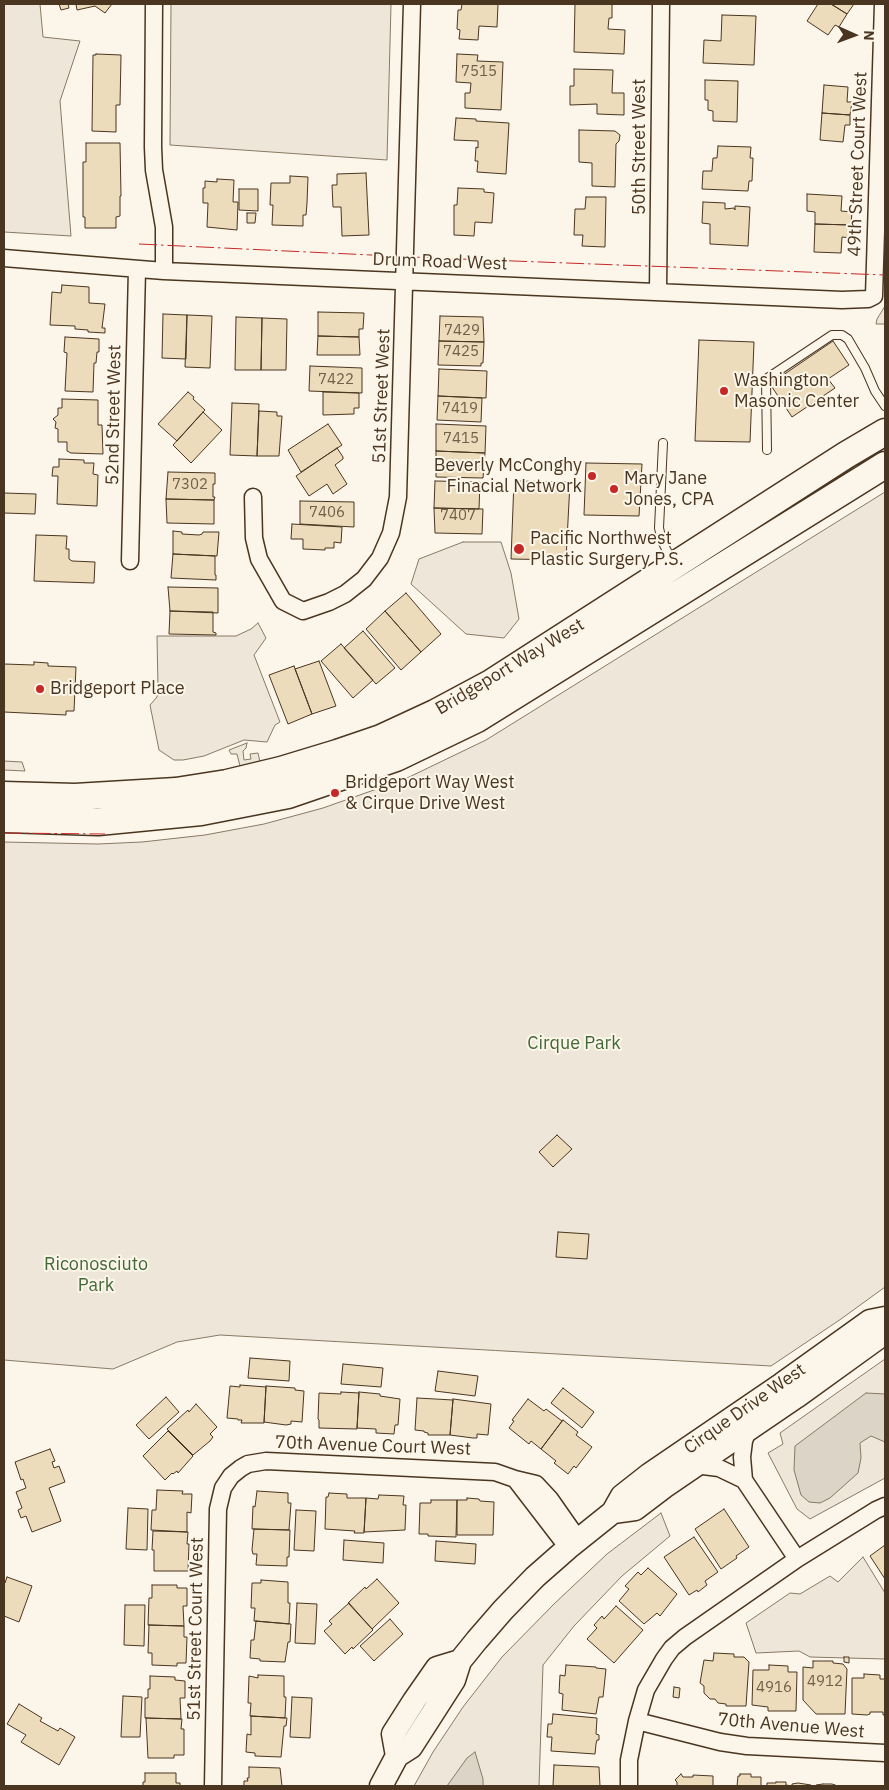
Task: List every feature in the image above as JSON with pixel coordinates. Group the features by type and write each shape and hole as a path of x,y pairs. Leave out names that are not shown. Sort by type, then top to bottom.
{"main road":[{"name":"Bridgeport Way West","path":"4,794 75,797 176,791 227,783 263,774 337,753 381,738 435,713 491,683 846,455 885,432"},
{"name":"Bridgeport Way West","path":"4,819 98,822 201,812 288,795 396,758 478,720 885,465"},
{"name":"Cirque Drive West","path":"613,1512 635,1509 695,1465 748,1430 870,1321 885,1318"},
{"name":"Cirque Drive West","path":"380,1786 398,1756 411,1747 454,1680 460,1662 503,1610 573,1543 613,1512 622,1496 643,1479 882,1335 885,1330"}],"street":[{"path":"154,4 153,147 154,170 164,227 164,272"},
{"name":"51st Street West","path":"253,498 254,538 259,559 283,601 303,611 345,594 364,579 380,558 391,533 398,497 412,4"},
{"name":"50th Street West","path":"658,291 661,4"},
{"name":"49th Street Court West","path":"877,294 883,4"},
{"name":"Drum Road West","path":"4,258 164,272 842,300 868,299 877,294"},
{"name":"52nd Street West","path":"130,561 137,270"},
{"path":"748,1430 744,1441 742,1457 744,1480 797,1559"},
{"name":"70th Avenue Court West","path":"232,1476 248,1464 266,1462 481,1470 502,1473 515,1479 536,1484 573,1543"},
{"path":"695,1465 719,1468 744,1480"},
{"name":"51st Street Court West","path":"212,1786 218,1509 223,1488 232,1476"},
{"path":"630,1786 629,1760 636,1722 650,1682 672,1648 797,1559 885,1506"},
{"name":"70th Avenue West","path":"636,1722 720,1742 748,1746 885,1753"}],"lane":[{"path":"767,450 766,379 825,339 838,334 848,339 875,391 885,406"},
{"path":"663,443 659,528 664,548 674,565"}],"green space":[{"path":"4,4 40,4 43,37 80,41 60,101 71,236 4,232"},
{"path":"171,4 391,4 387,160 170,145"},
{"path":"885,306 885,324 876,324 877,319"},
{"name":"Cirque Park","path":"885,492 885,1287 771,1366 220,1335 177,1342 113,1369 4,1360 4,842 98,844 142,842 205,835 264,824 323,808 405,779 486,740"},
{"path":"463,542 501,542 511,573 519,619 504,638 466,634 411,584 419,559"},
{"path":"258,623 266,638 254,655 280,722 275,725 267,742 244,740 204,756 183,760 174,760 159,750 150,705 157,697 158,688 157,636 236,636 251,629"},
{"path":"4,761 22,762 25,771 4,770"},
{"path":"885,1359 885,1478 810,1519 797,1509 768,1453 783,1444 780,1433"},
{"path":"661,1513 670,1536 622,1576 574,1626 543,1665 539,1786 414,1786 433,1752 463,1707 502,1657 607,1554"},
{"path":"863,1557 885,1593 885,1659 810,1657 799,1651 756,1653 746,1623 790,1593 800,1594 830,1576 838,1582"}],"shaded area":[{"path":"247,743 243,751 244,760 251,759 250,754 258,753 260,762 240,766 237,754 231,754 229,750"},
{"path":"866,1393 885,1394 885,1442 871,1436 860,1443 861,1458 858,1473 830,1498 820,1503 809,1502 801,1495 794,1470 795,1446"},
{"path":"475,1752 483,1779 483,1786 447,1786 467,1758"}],"building":[{"path":"59,4 68,4 69,8 61,10"},
{"path":"76,4 112,4 105,13 95,6 77,10"},
{"path":"462,4 498,4 497,27 479,26 478,40 459,39 460,30 457,29 458,10 461,10"},
{"path":"575,4 612,4 612,18 609,18 608,29 625,30 624,54 574,52"},
{"path":"818,4 831,4 847,14 839,27 835,25 828,35 807,21"},
{"path":"831,4 854,4 847,14"},
{"path":"722,15 756,16 754,65 703,63 704,40 721,41"},
{"path":"457,54 478,55 477,61 503,62 501,110 465,108 465,93 470,93 471,83 456,82"},
{"path":"93,55 121,55 120,105 116,105 116,132 92,131"},
{"path":"574,69 613,70 612,93 624,93 624,115 597,114 597,104 570,105 570,86 574,86"},
{"path":"705,80 738,81 737,122 713,121 713,111 708,110 708,100 705,100"},
{"path":"824,85 848,87 847,102 852,102 850,115 822,113"},
{"path":"822,113 850,115 850,125 845,125 843,142 820,140"},
{"path":"456,118 509,123 506,174 477,172 478,161 475,161 478,141 454,140"},
{"path":"579,130 615,131 620,135 619,141 616,144 615,187 592,186 592,163 579,162"},
{"path":"86,143 120,143 121,196 120,216 116,217 116,228 85,228 85,217 83,217 83,162 86,162"},
{"path":"718,146 751,147 750,158 753,158 752,181 749,181 748,191 702,189 703,171 712,171 713,158 717,158"},
{"path":"366,173 369,235 342,236 341,207 333,207 332,185 337,185 337,174"},
{"path":"290,176 308,177 306,215 303,215 303,226 272,225 273,205 270,205 271,183 290,183"},
{"path":"217,179 234,180 233,202 238,202 237,230 207,227 208,203 203,203 203,188 205,188 205,181 217,182"},
{"path":"458,188 484,189 484,192 494,193 492,223 475,222 474,236 454,235 454,205 457,205"},
{"path":"239,189 258,189 258,211 239,210"},
{"path":"807,194 842,196 841,211 852,212 851,225 815,224 815,212 807,211"},
{"path":"586,197 606,197 605,247 582,246 583,235 574,235 575,209 585,209"},
{"path":"703,202 725,203 725,209 734,208 735,210 735,206 750,207 748,246 710,244 710,224 702,223"},
{"path":"247,213 256,213 255,223 247,223"},
{"path":"815,224 851,225 851,238 842,237 841,253 814,252"},
{"path":"62,285 89,287 89,303 105,304 102,328 105,328 105,333 75,329 75,326 50,325 52,292 61,293"},
{"path":"318,312 364,313 363,329 359,329 359,337 318,336"},
{"path":"163,314 187,315 186,359 162,358"},
{"path":"187,315 212,316 210,368 185,367"},
{"path":"440,316 483,317 484,342 439,341"},
{"path":"236,317 262,318 261,370 235,370"},
{"path":"262,318 287,319 286,370 261,370"},
{"path":"318,336 359,337 360,355 317,355"},
{"path":"65,337 99,339 99,352 97,352 96,363 94,363 93,392 65,391 67,353 64,352"},
{"name":"Washington Masonic Center","path":"699,340 754,342 750,442 695,441"},
{"path":"439,341 484,342 483,363 481,363 481,366 438,365"},
{"path":"833,341 849,365 828,379 835,388 792,417 770,384"},
{"path":"310,366 362,368 362,393 309,391"},
{"path":"439,369 487,371 486,398 438,396"},
{"path":"188,392 205,410 177,441 158,424"},
{"path":"323,392 359,393 359,408 354,408 354,414 323,415"},
{"path":"438,396 482,398 481,422 437,420"},
{"path":"62,399 98,400 98,425 102,425 103,454 71,453 67,451 67,442 58,442 58,429 55,428 56,422 53,419 58,415 58,408 62,408"},
{"path":"232,403 259,404 257,456 230,455"},
{"path":"259,411 277,412 277,416 282,416 279,456 257,456"},
{"path":"203,412 222,430 191,463 173,445"},
{"path":"328,424 342,445 301,472 288,450"},
{"path":"436,424 486,426 485,453 436,451"},
{"path":"337,448 343,459 335,465 347,484 333,494 327,484 309,496 296,476"},
{"path":"436,451 485,453 483,478 436,477"},
{"path":"59,459 84,460 84,463 94,463 93,474 98,475 97,506 57,504 58,476 52,476 53,467 59,467"},
{"path":"586,463 642,464 639,516 584,515"},
{"path":"168,472 215,473 215,484 213,484 214,500 166,499"},
{"path":"435,481 480,482 479,509 434,508"},
{"path":"514,481 570,482 566,560 511,559"},
{"path":"4,493 36,494 35,514 4,513"},
{"path":"166,499 214,500 214,524 167,523"},
{"path":"300,501 354,502 354,527 300,524"},
{"path":"434,508 483,509 482,534 435,533"},
{"path":"292,524 342,527 341,543 334,542 334,548 325,548 325,550 303,549 303,539 291,539"},
{"path":"173,531 182,532 182,534 199,535 203,532 219,532 217,556 173,554"},
{"path":"36,535 67,536 66,549 69,549 69,559 72,561 95,562 94,583 34,581"},
{"path":"173,554 215,556 216,580 171,578"},
{"path":"168,587 218,588 218,613 170,611"},
{"path":"406,593 441,634 421,652 385,611"},
{"path":"170,611 213,612 213,632 216,635 169,634"},
{"path":"385,611 421,652 401,670 366,629"},
{"path":"363,631 395,668 376,684 344,648"},
{"path":"341,644 373,680 353,698 321,661"},
{"path":"319,661 336,706 312,714 295,669"},
{"name":"Bridgeport Place","path":"34,662 48,663 48,666 76,667 74,711 66,711 66,715 4,712 4,664 34,665"},
{"path":"294,666 312,714 288,724 269,675"},
{"path":"557,1135 572,1149 553,1167 539,1152"},
{"path":"558,1232 589,1234 587,1259 556,1257"},
{"path":"250,1358 290,1361 289,1381 248,1378"},
{"path":"343,1364 383,1368 381,1387 341,1384"},
{"path":"438,1371 478,1376 475,1396 435,1391"},
{"path":"240,1385 266,1387 264,1423 241,1423 242,1420 227,1418 230,1386 240,1387"},
{"path":"266,1386 295,1388 295,1390 304,1391 302,1422 291,1421 291,1424 286,1425 264,1422"},
{"path":"563,1388 594,1412 582,1428 551,1403"},
{"path":"341,1392 359,1393 357,1429 319,1428 319,1393 341,1394"},
{"path":"359,1392 380,1394 380,1396 400,1399 398,1425 395,1425 394,1434 376,1433 376,1429 357,1428"},
{"path":"166,1397 179,1412 149,1439 136,1425"},
{"path":"417,1398 453,1400 450,1435 428,1435 424,1431 415,1430"},
{"path":"453,1399 491,1404 488,1435 477,1434 477,1438 473,1438 450,1435"},
{"path":"528,1399 562,1421 541,1449 531,1441 529,1444 509,1428 514,1421 512,1420"},
{"path":"196,1404 217,1427 210,1434 213,1437 210,1441 193,1455 167,1429"},
{"path":"563,1420 578,1432 576,1435 592,1447 576,1468 574,1466 568,1474 541,1449"},
{"path":"168,1431 193,1456 178,1473 177,1471 172,1473 165,1480 143,1456"},
{"path":"50,1449 55,1461 52,1462 54,1468 59,1466 65,1482 49,1488 61,1521 32,1532 26,1516 21,1518 18,1510 22,1508 16,1492 26,1488 15,1462"},
{"path":"157,1490 183,1491 182,1494 192,1494 191,1513 187,1512 187,1532 151,1530 152,1510 156,1510"},
{"path":"257,1491 288,1493 288,1503 291,1503 289,1530 252,1529 253,1506 255,1507"},
{"path":"329,1493 347,1494 347,1498 366,1498 364,1533 325,1529 326,1497 328,1497"},
{"path":"379,1495 404,1496 403,1505 406,1505 405,1530 364,1532 366,1498 378,1499"},
{"path":"467,1498 494,1502 493,1535 457,1535 457,1500 467,1500"},
{"path":"431,1500 457,1500 456,1537 419,1534 420,1503 431,1503"},
{"path":"128,1508 148,1509 147,1550 126,1549"},
{"path":"724,1509 749,1547 721,1569 695,1529"},
{"path":"296,1510 316,1511 314,1551 294,1550"},
{"path":"254,1529 290,1530 287,1566 256,1565 257,1554 253,1554 252,1550"},
{"path":"153,1531 188,1532 188,1571 154,1571"},
{"path":"694,1537 718,1572 705,1581 707,1585 698,1592 697,1590 689,1595 664,1557"},
{"path":"344,1540 384,1543 383,1563 343,1560"},
{"path":"436,1541 476,1544 475,1564 435,1561"},
{"path":"885,1545 885,1579 870,1556"},
{"path":"648,1568 677,1594 660,1616 657,1613 644,1624 619,1601 629,1589 625,1586 638,1572 641,1575"},
{"path":"7,1577 32,1586 19,1622 4,1616 4,1582"},
{"path":"377,1579 399,1603 372,1629 348,1603"},
{"path":"261,1580 288,1582 289,1624 254,1621 255,1608 251,1608 252,1583 261,1583"},
{"path":"152,1585 177,1585 177,1588 187,1588 187,1606 183,1606 184,1626 148,1625 149,1598 152,1598"},
{"path":"297,1603 317,1604 315,1644 295,1643"},
{"path":"349,1603 373,1630 345,1654 324,1631 332,1624 329,1621"},
{"path":"125,1605 145,1605 144,1646 124,1645"},
{"path":"616,1606 643,1630 614,1663 587,1639 597,1628 594,1625 602,1616 604,1619"},
{"path":"390,1619 403,1634 374,1661 360,1646"},
{"path":"256,1621 291,1624 290,1642 288,1642 285,1662 260,1661 260,1659 250,1658 251,1640 254,1640"},
{"path":"149,1625 184,1626 184,1637 187,1637 186,1663 177,1663 177,1666 152,1665 152,1653 148,1653"},
{"path":"714,1653 734,1654 734,1657 744,1657 749,1662 746,1706 726,1706 726,1704 718,1703 715,1699 710,1699 704,1693 704,1686 700,1683 704,1660 713,1661"},
{"path":"844,1657 849,1657 849,1663 844,1662"},
{"path":"813,1661 833,1661 833,1663 843,1664 847,1669 845,1714 816,1714 803,1700 803,1667 813,1668"},
{"path":"566,1665 606,1669 603,1697 599,1697 596,1714 562,1710 563,1694 559,1693 560,1675 565,1676"},
{"path":"769,1665 788,1666 788,1672 797,1672 796,1711 768,1711 768,1707 752,1705 753,1670 769,1670"},
{"path":"864,1674 880,1675 880,1679 885,1679 885,1715 883,1715 883,1712 870,1712 867,1715 852,1714 852,1678 864,1678"},
{"path":"258,1675 284,1676 285,1718 250,1716 251,1703 248,1703 249,1676 258,1678"},
{"path":"150,1676 175,1677 175,1680 185,1681 185,1698 180,1698 181,1719 145,1718 145,1698 148,1698"},
{"path":"674,1687 680,1688 679,1698 673,1697"},
{"path":"123,1696 142,1697 140,1737 121,1737"},
{"path":"292,1697 312,1698 310,1738 290,1737"},
{"path":"19,1704 42,1718 40,1721 58,1731 60,1728 75,1737 59,1765 21,1742 26,1735 7,1724"},
{"path":"553,1714 597,1718 596,1734 599,1735 599,1740 597,1740 595,1754 551,1751 552,1737 547,1737 548,1724 552,1724"},
{"path":"251,1716 287,1718 286,1726 284,1726 281,1757 255,1756 255,1753 246,1752 247,1734 251,1735"},
{"path":"146,1718 182,1719 181,1729 184,1729 184,1755 174,1755 174,1758 148,1758"},
{"path":"554,1765 599,1767 600,1786 553,1786"},
{"path":"249,1767 280,1768 282,1786 244,1786 244,1781 248,1781 247,1778 249,1778"},
{"path":"145,1773 176,1773 176,1783 180,1783 180,1786 143,1786"},
{"path":"681,1774 683,1777 693,1777 693,1775 713,1776 713,1786 677,1786 675,1780"},
{"path":"740,1774 751,1774 751,1777 761,1777 761,1786 737,1786"},
{"path":"786,1782 786,1785 792,1786 767,1786 767,1783"},
{"path":"798,1783 811,1785 811,1786 792,1786 792,1784"},
{"path":"832,1784 838,1786 816,1786"}],"power":[{"path":"139,244 434,258 885,275"},
{"path":"4,833 105,834"}],"place":[{"name":"Washington Masonic Center","path":"724,391"},
{"name":"Beverly McConghy Finacial Network","path":"592,476"},
{"name":"Mary Jane Jones, CPA","path":"614,489"},
{"name":"Pacific Northwest Plastic Surgery P.S.","path":"519,549"},
{"name":"Bridgeport Place","path":"40,689"},
{"name":"Bridgeport Way West & Cirque Drive West","path":"335,793"}],"park label":[{"name":"Riconosciuto Park","path":"96,1275"}]}
